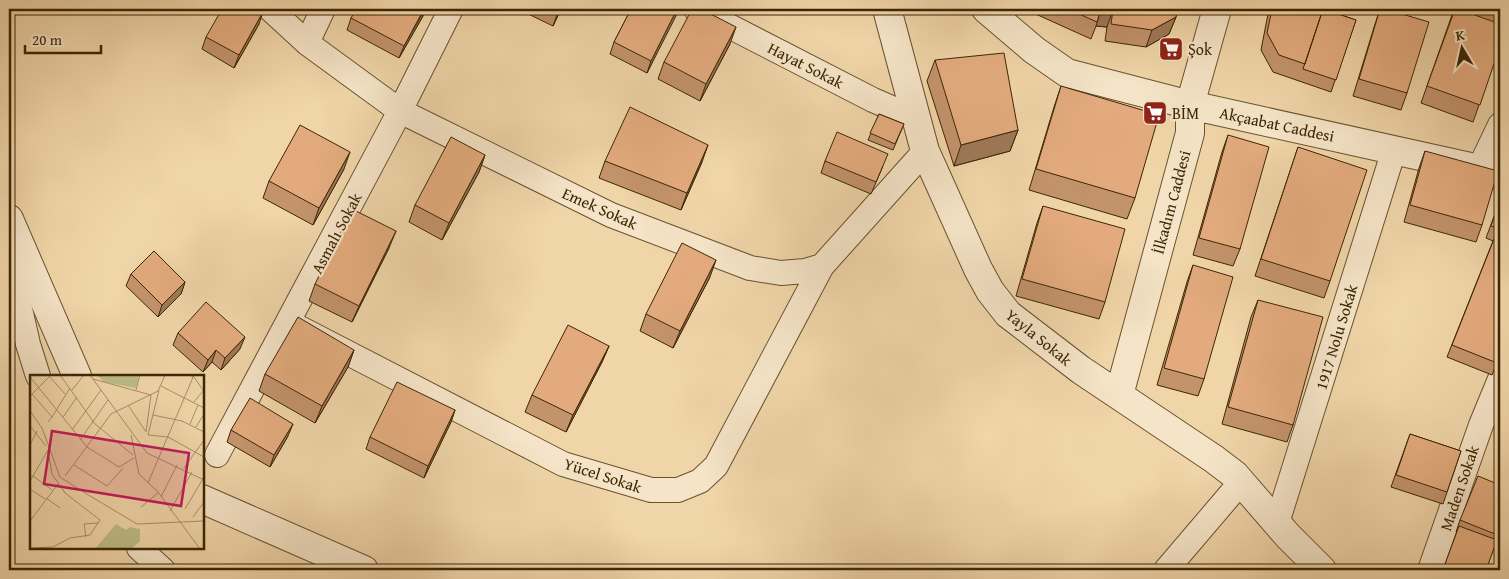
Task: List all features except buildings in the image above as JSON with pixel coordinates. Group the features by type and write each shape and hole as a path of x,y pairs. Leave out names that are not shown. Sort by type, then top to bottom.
{"street":[{"name":"Emek Sokak","path":"270,9 307,43 400,111 611,215 750,268 781,273 805,271 822,266"},
{"path":"307,43 324,9"},
{"name":"Asmalı Sokak","path":"217,455 400,111 451,9"},
{"name":"Hayat Sokak","path":"696,9 873,100 917,119"},
{"name":"Yayla Sokak","path":"887,9 925,151 978,269 990,291 1008,314 1080,370 1235,475 1322,570"},
{"name":"Akçaabat Caddesi","path":"986,9 1034,50 1067,73 1190,106 1490,172"},
{"name":"İlkadım Caddesi","path":"1119,395 1190,133 1190,106 1216,9"},
{"path":"1490,172 1500,125"},
{"name":"1917 Nolu Sokak","path":"1277,523 1394,150"},
{"path":"822,266 925,151"},
{"path":"9,219 77,375"},
{"name":"Yücel Sokak","path":"288,322 563,464 651,490 678,490 700,481 716,466 822,266"},
{"path":"9,267 38,375"},
{"name":"Maden Sokak","path":"1430,570 1500,379"},
{"path":"1166,570 1241,482"},
{"path":"204,500 364,570"}],"place":[{"name":"Şok","path":"1171,49"},
{"name":"BİM","path":"1155,113"}]}
